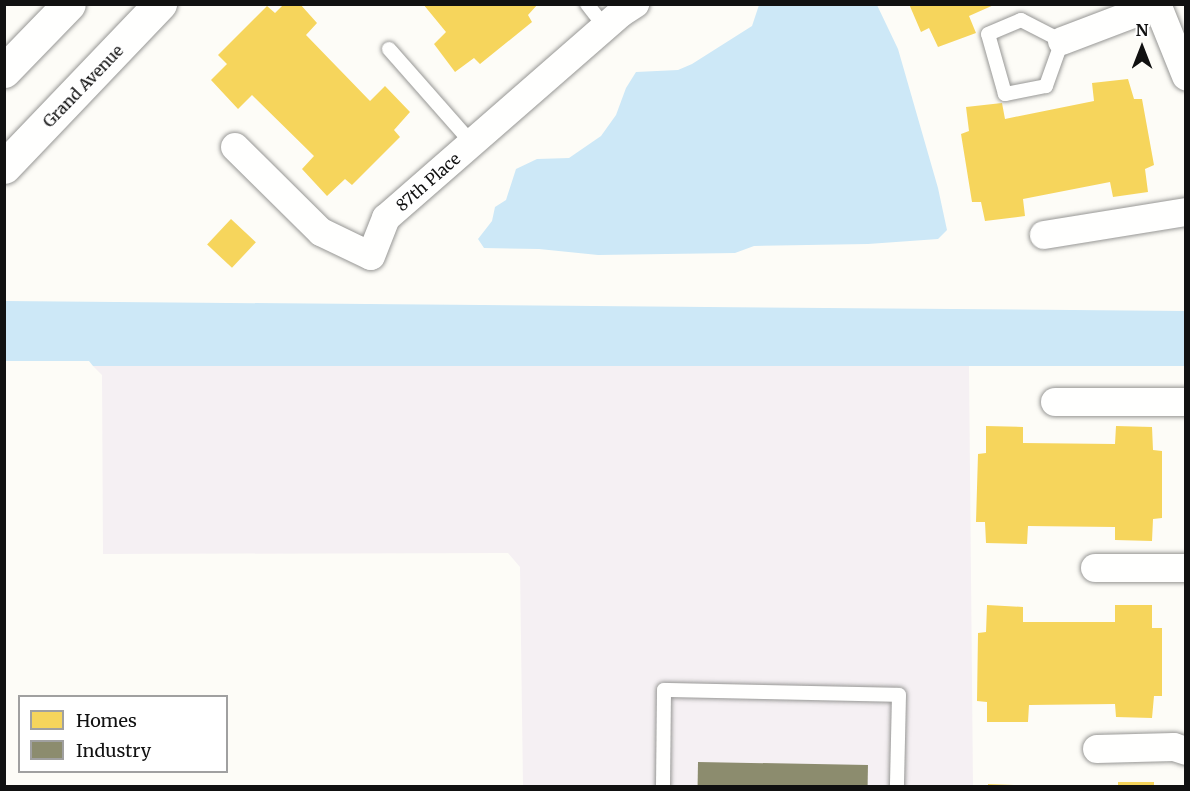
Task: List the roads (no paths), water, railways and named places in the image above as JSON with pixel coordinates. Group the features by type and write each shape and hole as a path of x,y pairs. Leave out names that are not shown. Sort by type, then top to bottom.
{"street":[{"path":"4,72 69,4"},
{"name":"Grand Avenue","path":"4,167 160,4"},
{"name":"87th Place","path":"235,147 321,232 371,256 386,219 605,27 635,4"},
{"path":"1062,41 1157,5 1183,64"},
{"path":"1044,235 1185,212"},
{"path":"1055,402 1185,402"},
{"path":"1095,568 1185,568"},
{"path":"1097,749 1174,747 1185,751"}],"lane":[{"path":"586,4 605,27"},
{"path":"1021,20 1062,41 1046,86 1005,94 988,34 1021,20"},
{"path":"389,50 472,143"},
{"path":"663,786 664,690 898,695 897,786"}],"water":[{"path":"759,5 877,5 898,49 938,188 947,230 938,239 868,244 754,246 735,253 598,255 539,249 484,248 478,239 492,221 495,207 506,200 516,169 537,159 569,158 601,136 616,115 626,88 636,72 678,70 692,64 752,26"},
{"path":"5,301 1185,311 1185,366 93,366 89,361 5,361"}]}
